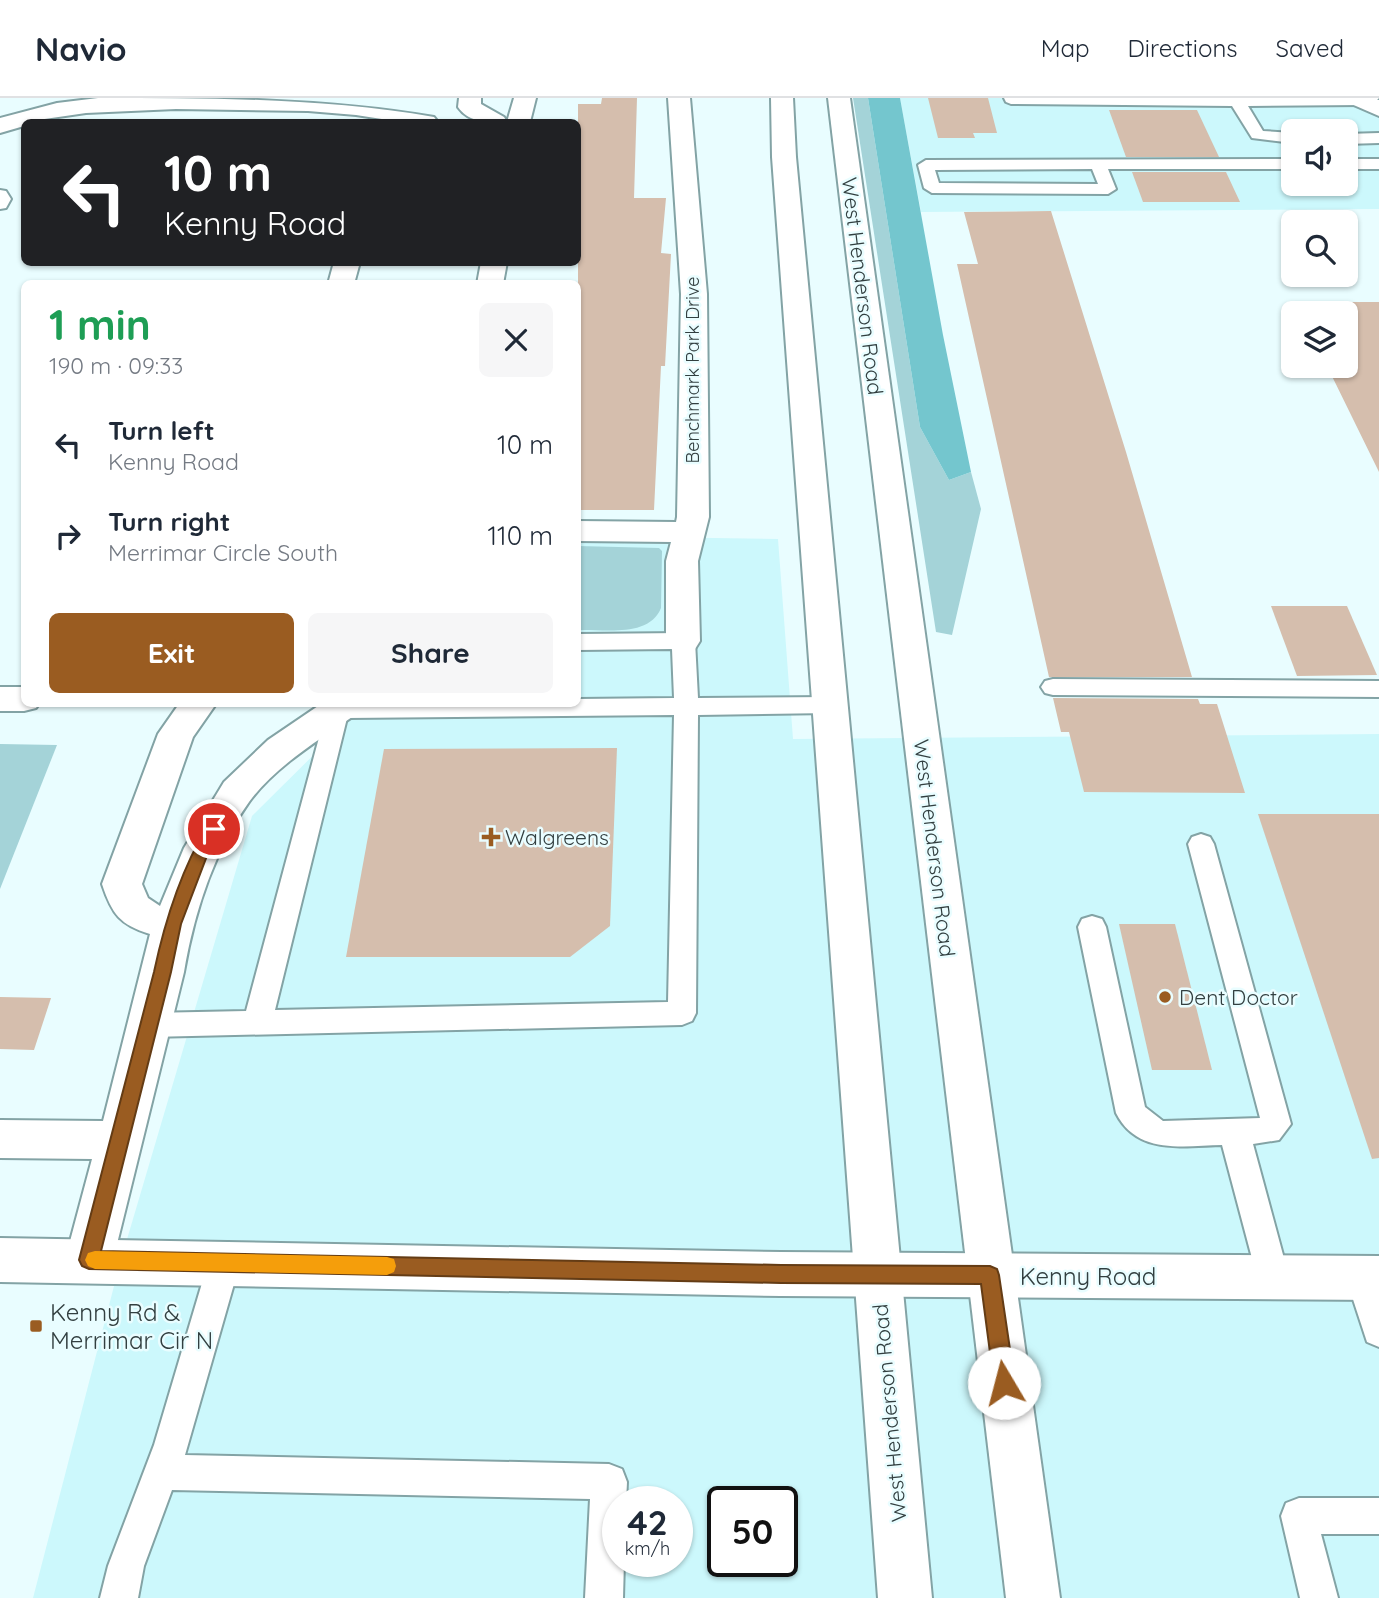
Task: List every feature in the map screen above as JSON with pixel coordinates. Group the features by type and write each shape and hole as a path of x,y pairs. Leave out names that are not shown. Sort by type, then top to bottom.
{"main road":[{"path":"443,98 470,102 492,119"},
{"path":"520,119 525,98"},
{"name":"Benchmark Park Drive","path":"679,98 694,294 692,517 682,562 683,641"},
{"name":"West Henderson Road","path":"782,98 784,157 905,1598"},
{"name":"West Henderson Road","path":"839,98 1033,1598"},
{"path":"0,126 16,119 53,111 132,99 320,104 392,112 416,119"},
{"path":"581,531 688,532"},
{"path":"0,699 21,699"},
{"path":"172,924 144,918 128,904 122,884 176,734 196,707"},
{"path":"89,1260 172,924 203,848 237,791 281,749 341,707"},
{"path":"0,1139 120,1140"},
{"name":"Kenny Road","path":"0,1260 878,1275 1370,1278"}],"lane":[{"path":"1011,99 1367,101"},
{"path":"1237,101 1258,135 1281,137"},
{"path":"1358,139 1379,138"},
{"path":"1098,164 1108,189 932,188 926,165 1019,164 1098,164 1281,164"},
{"path":"1358,164 1379,164"},
{"path":"0,195 3,199 0,204"},
{"path":"149,1025 682,1013 686,706 683,641 581,642"},
{"path":"1053,687 1379,689"},
{"path":"581,706 831,705"},
{"path":"257,1024 341,707"},
{"path":"1092,927 1131,1114 1159,1134 1268,1131 1276,1124 1274,1111 1202,844"},
{"path":"1234,1132 1273,1277"},
{"path":"118,1598 126,1566 161,1472 224,1263"},
{"path":"1370,1278 1379,1331"},
{"path":"161,1472 609,1482 604,1598"},
{"path":"1319,1598 1299,1516 1379,1516"}],"shaded area":[{"path":"853,98 868,98 920,427 949,480 971,472 981,509 952,635 936,632"},
{"path":"868,98 900,98 971,472 949,480 920,427"},
{"path":"900,98 1379,98 1379,209 921,212"},
{"path":"581,536 778,539 793,739 1379,734 1379,1598 33,1598 120,1263 252,816 362,707 581,707"},
{"path":"581,546 659,548 662,551 661,608 647,624 613,631 581,630"},
{"path":"0,744 57,745 0,889"}],"building":[{"path":"602,98 637,98 634,198 666,198 661,253 671,254 665,366 661,366 654,510 581,510 581,280 578,280 578,266 581,266 581,119 578,119 578,104 601,104"},
{"path":"928,98 988,98 997,133 973,133 975,138 938,138"},
{"path":"1109,110 1197,110 1219,157 1126,157"},
{"path":"1132,172 1226,172 1240,202 1143,202"},
{"path":"1051,211 1192,677 1049,677 957,264 978,264 964,212"},
{"path":"1358,302 1379,302 1379,472 1333,378 1358,378"},
{"path":"1271,606 1347,606 1377,675 1297,676"},
{"path":"1053,698 1198,699 1200,704 1217,704 1245,793 1084,792 1069,732 1061,732"},
{"name":"Walgreens","path":"617,748 610,926 570,957 346,957 384,749"},
{"path":"1258,814 1379,814 1379,1158 1372,1159"},
{"name":"Dent Doctor","path":"1119,924 1175,924 1212,1070 1152,1070"},
{"path":"0,997 51,998 34,1050 0,1049"}],"slow traffic":[{"path":"95,1260 387,1266"}],"place":[{"name":"Walgreens","path":"491,837"},
{"name":"Dent Doctor","path":"1165,997"},
{"name":"Kenny Rd & Merrimar Cir N","path":"36,1326"}],"route":[{"path":"214,829 203,848 172,924 163,972 89,1260 781,1274 990,1275 1004,1383"}]}
